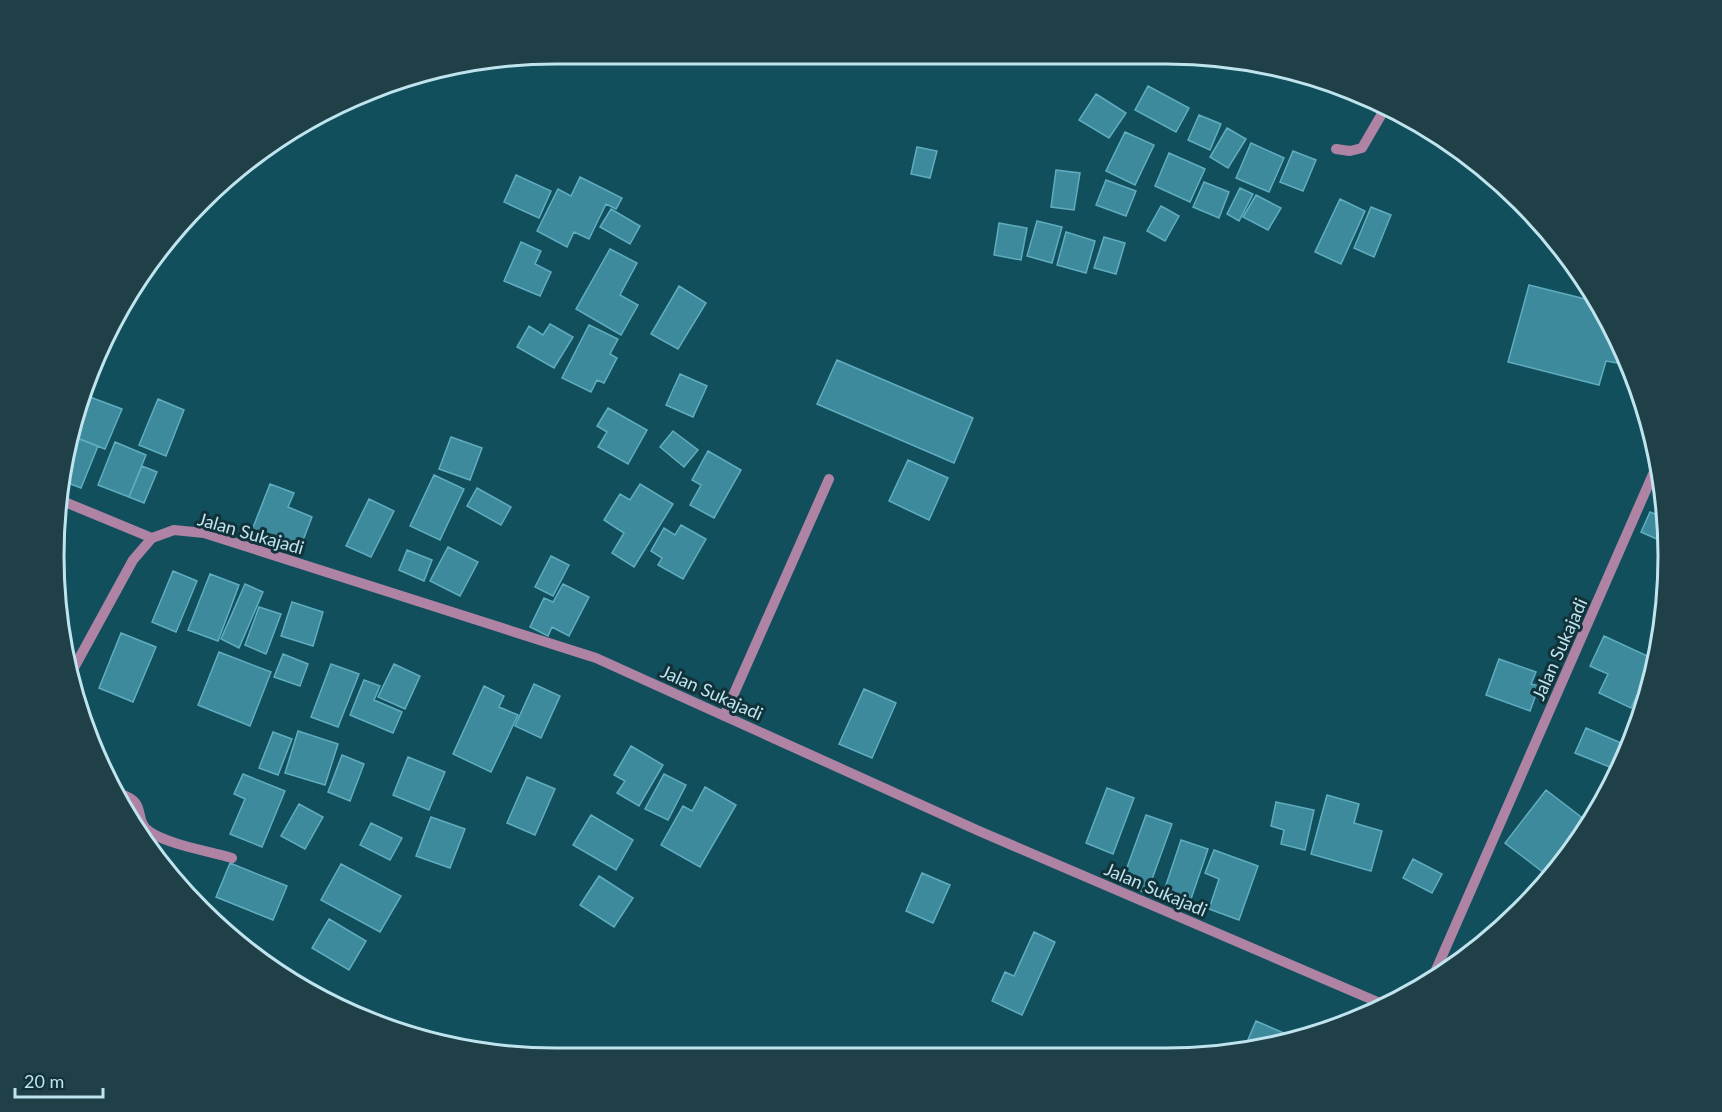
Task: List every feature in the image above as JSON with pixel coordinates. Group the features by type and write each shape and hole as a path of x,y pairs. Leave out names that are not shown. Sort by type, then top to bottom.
{"street":[{"path":"1336,149 1350,151 1362,148 1382,114"},
{"path":"724,716 830,479"},
{"name":"Jalan Sukajadi","path":"1438,966 1651,479"},
{"path":"68,504 152,538 133,560 77,663"},
{"name":"Jalan Sukajadi","path":"152,538 174,530 216,537 596,658 979,831 1375,1001"},
{"path":"127,796 133,798 139,806 143,822"},
{"path":"146,828 160,837 232,858"}],"building":[{"path":"1148,86 1189,108 1176,132 1135,110"},
{"path":"1096,94 1126,113 1109,138 1079,120"},
{"path":"1199,115 1221,124 1210,150 1188,140"},
{"path":"1227,128 1246,139 1228,168 1210,157"},
{"path":"1125,132 1154,145 1135,185 1106,171"},
{"path":"1251,143 1284,158 1269,192 1236,178"},
{"path":"917,147 937,151 930,178 911,174"},
{"path":"1293,151 1316,160 1303,191 1280,182"},
{"path":"1169,153 1205,169 1190,202 1155,186"},
{"path":"1056,170 1080,173 1074,210 1051,207"},
{"path":"516,175 551,191 539,218 504,202"},
{"path":"580,177 622,198 616,209 606,204 589,239 574,232 567,247 537,231 558,189 571,196"},
{"path":"1106,180 1136,191 1126,216 1096,205"},
{"path":"1204,182 1229,192 1219,218 1193,207"},
{"path":"1240,188 1253,194 1239,221 1227,214"},
{"path":"1256,195 1281,208 1268,230 1243,217"},
{"path":"1340,199 1365,211 1341,264 1315,252"},
{"path":"1161,206 1179,216 1165,241 1147,231"},
{"path":"1371,207 1391,215 1374,257 1354,248"},
{"path":"611,209 640,226 630,244 600,227"},
{"path":"1037,221 1062,227 1052,263 1027,256"},
{"path":"999,223 1027,228 1021,260 994,255"},
{"path":"1066,232 1095,241 1086,273 1057,265"},
{"path":"1104,237 1125,243 1116,274 1094,268"},
{"path":"521,242 541,251 535,264 551,272 540,296 504,281"},
{"path":"610,249 637,263 620,295 638,305 621,335 576,309"},
{"path":"1529,285 1585,299 1617,362 1606,361 1599,385 1508,362"},
{"path":"679,286 706,303 678,349 651,334"},
{"path":"550,324 573,337 554,368 517,347 529,326 543,335"},
{"path":"589,325 618,339 610,354 617,358 604,383 597,380 591,392 562,378"},
{"path":"837,360 973,418 954,463 817,404"},
{"path":"680,374 707,386 693,417 666,405"},
{"path":"91,397 122,409 105,449 79,439"},
{"path":"158,399 184,410 166,456 139,445"},
{"path":"608,408 647,430 628,464 598,447 607,432 597,426"},
{"path":"673,431 698,450 684,467 660,447"},
{"path":"451,437 482,448 470,480 439,469"},
{"path":"79,439 98,446 81,488 70,484"},
{"path":"115,442 146,455 129,497 98,485"},
{"path":"708,451 741,470 714,518 690,505 701,485 692,480"},
{"path":"908,460 948,478 929,520 889,501"},
{"path":"142,466 157,472 144,503 129,497"},
{"path":"434,475 464,489 440,540 410,526"},
{"path":"270,484 294,493 288,507 312,517 300,548 252,530"},
{"path":"640,484 673,504 634,567 612,553 624,533 604,520 620,494 630,500"},
{"path":"477,488 511,507 501,525 467,506"},
{"path":"369,499 394,511 371,557 346,546"},
{"path":"1650,512 1655,514 1657,539 1641,532"},
{"path":"681,525 706,539 683,579 658,565 662,558 651,551 664,528 675,535"},
{"path":"448,547 478,562 460,596 430,581"},
{"path":"407,550 432,560 424,581 399,570"},
{"path":"551,556 569,565 553,596 535,587"},
{"path":"173,571 197,581 176,632 152,622"},
{"path":"210,574 239,585 218,641 188,630"},
{"path":"245,584 263,592 239,648 221,639"},
{"path":"563,584 589,597 569,636 552,627 548,636 530,627 544,598 553,602"},
{"path":"292,602 323,612 313,646 281,636"},
{"path":"259,607 281,614 266,654 245,645"},
{"path":"121,633 156,647 133,702 99,688"},
{"path":"1604,636 1647,656 1641,683 1631,708 1599,693 1608,674 1590,666"},
{"path":"219,652 271,672 250,726 198,705"},
{"path":"283,654 308,664 300,686 274,677"},
{"path":"1499,659 1536,672 1531,684 1539,686 1530,711 1486,695"},
{"path":"331,664 359,674 338,727 311,717"},
{"path":"394,664 420,676 405,709 378,697"},
{"path":"364,680 380,686 374,700 402,712 393,733 350,715"},
{"path":"534,684 560,696 541,738 515,726"},
{"path":"484,686 504,696 499,707 518,715 491,772 453,754"},
{"path":"864,689 896,703 872,758 839,744"},
{"path":"1586,728 1620,743 1610,767 1575,753"},
{"path":"298,731 338,744 325,785 285,773"},
{"path":"273,732 292,739 278,775 259,768"},
{"path":"631,746 663,765 639,806 617,793 625,781 614,775"},
{"path":"342,755 364,764 350,801 328,792"},
{"path":"408,757 445,772 429,810 393,795"},
{"path":"243,774 285,791 262,847 230,834 245,799 234,794"},
{"path":"664,774 686,785 668,820 645,809"},
{"path":"527,777 555,789 535,835 507,823"},
{"path":"705,787 736,805 700,867 661,845 683,806 692,811"},
{"path":"1107,788 1134,798 1113,854 1086,843"},
{"path":"1546,790 1582,818 1543,872 1505,843"},
{"path":"1327,795 1359,804 1354,823 1382,831 1371,871 1311,854"},
{"path":"1276,802 1314,810 1305,850 1281,844 1284,830 1271,826"},
{"path":"299,804 323,817 305,849 281,836"},
{"path":"591,815 633,840 616,870 573,845"},
{"path":"1146,815 1172,824 1147,893 1121,884"},
{"path":"431,817 465,829 450,868 416,856"},
{"path":"371,823 402,838 390,860 360,845"},
{"path":"1181,840 1208,849 1190,902 1163,894"},
{"path":"1214,850 1258,866 1239,920 1209,909 1219,879 1205,873"},
{"path":"1413,859 1442,874 1432,893 1403,878"},
{"path":"230,863 287,886 273,920 216,897"},
{"path":"341,864 401,896 380,932 321,900"},
{"path":"922,873 950,885 933,923 906,911"},
{"path":"599,876 633,898 614,927 580,905"},
{"path":"329,919 366,941 349,970 312,948"},
{"path":"1034,932 1055,942 1022,1015 992,1001 1005,972 1014,976"},
{"path":"1256,1021 1284,1033 1262,1038 1248,1040"}]}
